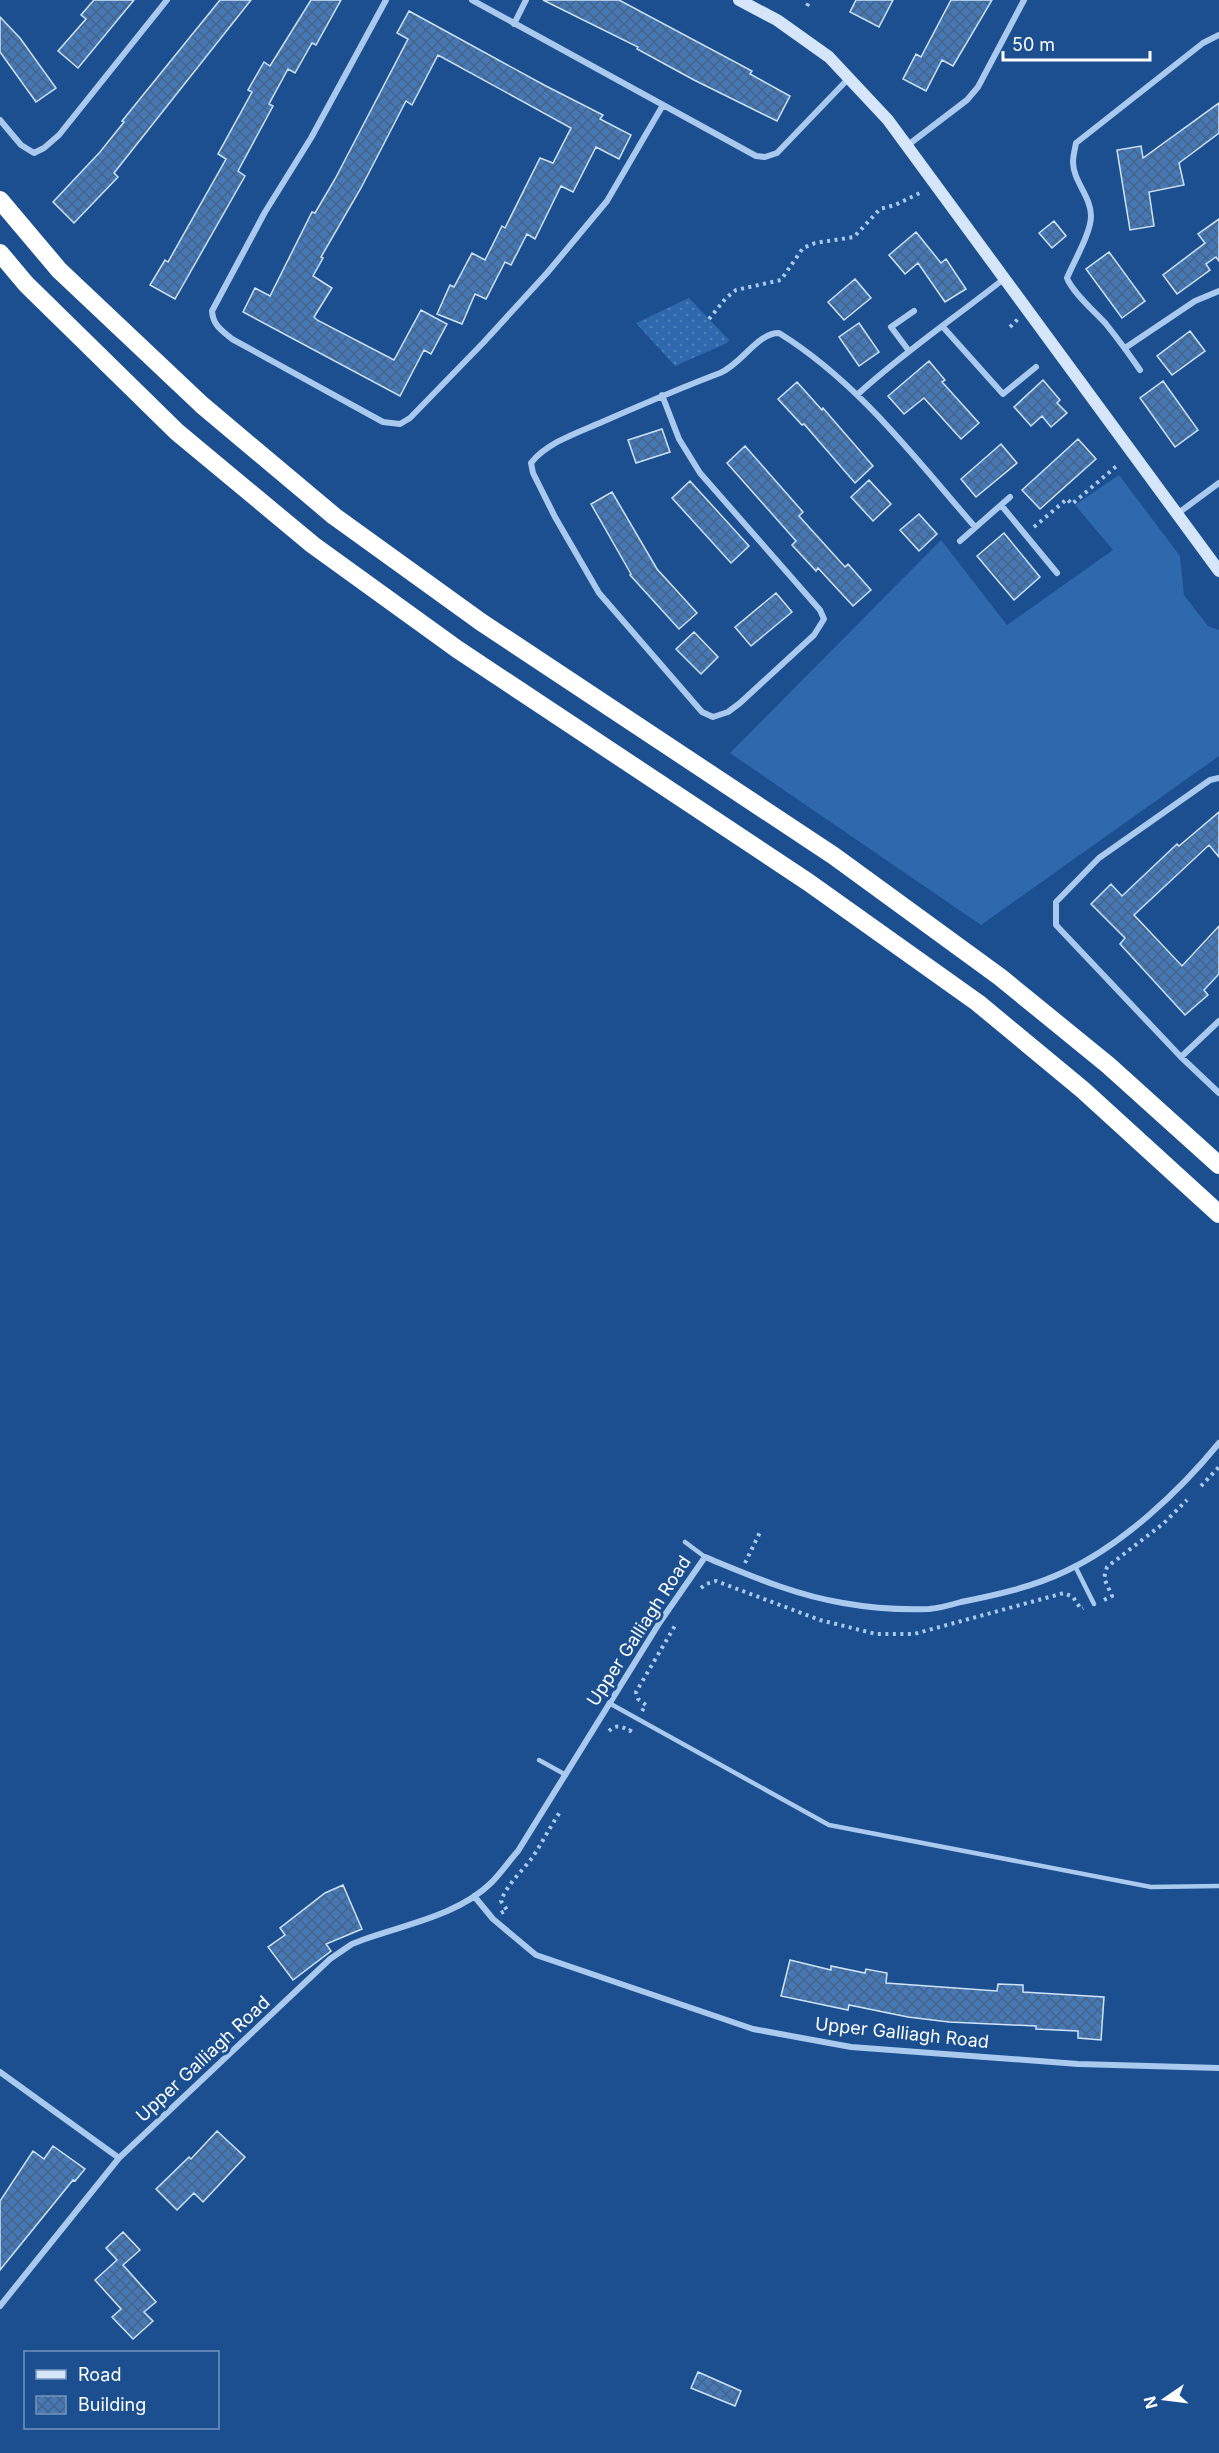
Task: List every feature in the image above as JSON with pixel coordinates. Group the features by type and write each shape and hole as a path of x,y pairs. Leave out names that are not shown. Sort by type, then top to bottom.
{"highway":[{"path":"0,200 59,270 176,381 334,516 481,622 834,856 991,971 1108,1065 1219,1165"},
{"path":"0,253 27,284 177,432 313,545 457,649 808,882 978,1003 1083,1090 1219,1214"}],"street":[{"path":"0,120 21,145 34,153 44,148 59,135 167,0"},
{"path":"386,0 311,138 265,212 212,310 212,319 232,339 383,422 400,424 410,418 548,273 607,201 663,105"},
{"path":"472,0 756,156 765,157 777,153 849,78"},
{"path":"514,24 526,0"},
{"path":"739,0 777,20 829,57 908,145 1219,571"},
{"path":"908,145 967,100 978,87 1024,0"},
{"path":"1140,370 1083,297 1070,288 1067,278 1089,227 1091,216 1085,192 1075,175 1072,161 1076,143 1203,43 1219,35"},
{"path":"858,394 893,362 1006,278"},
{"path":"1125,348 1195,301 1219,291"},
{"path":"909,351 891,327 914,311"},
{"path":"943,327 1003,394 1036,367"},
{"path":"662,395 678,439 700,473 820,610 824,619 814,635 741,703 728,712 713,717 702,712 599,593 555,517 533,473 531,463 538,454 580,432 662,395 726,370 763,337 779,333 801,347 858,394 975,527"},
{"path":"1176,514 1219,483"},
{"path":"960,541 1010,497"},
{"path":"1001,505 1057,573"},
{"path":"1219,778 1210,780 1098,858 1056,902 1056,925 1181,1057 1219,1093"},
{"path":"1181,1057 1219,1021"},
{"name":"Upper Galliagh Road","path":"0,2306 119,2158 330,1959 352,1944 451,1910 491,1882 518,1851 660,1622 705,1557 802,1594 843,1603 932,1609 1022,1587 1075,1566 1102,1550 1147,1516 1205,1460 1219,1443"},
{"name":"Upper Galliagh Road","path":"474,1896 493,1919 536,1955 753,2029 851,2047 1078,2064 1219,2068"},
{"path":"0,2072 119,2158"}],"lane":[{"path":"685,1542 705,1557"},
{"path":"1075,1566 1094,1604"},
{"path":"609,1703 829,1825 1151,1887 1219,1886"},
{"path":"539,1760 566,1775"}],"path":[{"path":"807,6 810,0"},
{"path":"709,319 726,297 736,290 781,280 802,248 815,243 854,237 880,209 913,198 936,182"},
{"path":"1025,534 1067,499 1072,504 1119,464"},
{"path":"741,1572 761,1530"},
{"path":"696,1592 706,1584 716,1581 820,1620 876,1634 914,1634 1045,1598"},
{"path":"639,1685 676,1624"}],"shaded area":[{"path":"689,298 729,340 727,343 675,366 636,323"},
{"path":"1119,475 1180,556 1184,595 1208,626 1219,630 1219,756 981,925 730,753 941,540 1007,625 1113,550 1075,505"}],"building":[{"path":"94,0 134,0 78,68 58,51 86,19 81,15"},
{"path":"220,0 251,0 114,173 118,177 74,223 53,202 100,152 124,122 122,121"},
{"path":"311,0 341,0 316,45 312,43 295,73 288,69 269,104 273,106 238,171 245,176 175,299 150,285 165,260 168,262 226,159 218,154 252,92 248,90 264,62 270,66"},
{"path":"543,0 619,0 752,71 750,74 790,96 777,121 694,80 637,49 638,47"},
{"path":"856,0 893,0 879,27 850,12"},
{"path":"951,0 992,0 953,66 942,60 926,91 903,79 916,54 921,57"},
{"path":"409,11 603,115 600,119 631,135 619,159 596,147 573,192 561,186 535,239 527,234 511,265 505,262 486,299 475,294 462,324 437,314 450,285 454,287 472,253 485,260 502,226 505,228 540,158 553,163 571,128 438,55 412,105 406,101 361,188 321,257 323,258 313,276 332,288 314,317 394,360 421,310 447,324 431,354 424,350 400,396 243,312 255,288 270,296 312,212 315,213 335,179 408,39 397,33"},
{"path":"0,17 20,38 56,88 36,102 0,52"},
{"path":"1219,103 1219,133 1179,163 1184,185 1149,192 1154,226 1130,230 1117,150 1141,146 1143,158"},
{"path":"1219,219 1219,261 1216,257 1206,264 1210,270 1177,294 1163,275 1205,243 1198,234"},
{"path":"1054,221 1066,236 1052,248 1039,233"},
{"path":"916,232 941,263 946,259 966,289 945,302 918,263 905,274 889,255"},
{"path":"1109,252 1145,301 1122,318 1086,269"},
{"path":"855,279 871,298 844,320 828,302"},
{"path":"859,323 879,352 859,366 839,337"},
{"path":"1190,331 1205,351 1172,375 1157,356"},
{"path":"929,361 945,380 942,382 979,423 961,439 924,398 904,414 888,396"},
{"path":"1043,380 1060,400 1057,403 1067,413 1051,427 1042,416 1031,426 1014,407"},
{"path":"1163,381 1198,430 1175,447 1140,398"},
{"path":"797,382 822,410 823,408 873,466 855,483 804,424 802,425 778,399"},
{"path":"662,429 670,452 636,463 628,440"},
{"path":"1078,439 1096,459 1040,509 1022,490"},
{"path":"1001,444 1017,463 976,497 961,479"},
{"path":"745,446 803,512 799,516 845,567 848,564 871,590 853,606 818,568 816,571 792,545 796,541 727,463"},
{"path":"869,480 891,504 873,521 851,497"},
{"path":"690,481 749,546 731,563 672,498"},
{"path":"612,492 657,569 697,613 679,629 630,575 591,504"},
{"path":"919,514 937,534 919,551 900,530"},
{"path":"1004,533 1040,577 1014,600 977,556"},
{"path":"776,593 792,612 751,646 735,627"},
{"path":"694,632 718,657 701,674 676,649"},
{"path":"1219,812 1219,857 1209,845 1134,915 1182,966 1219,926 1219,974 1204,990 1208,995 1185,1015 1120,944 1125,938 1091,904 1111,884 1122,896 1177,844 1179,846"},
{"path":"343,1885 362,1929 326,1944 331,1951 293,1980 268,1947 285,1935 280,1928 325,1893"},
{"path":"790,1960 831,1970 831,1966 865,1973 866,1969 887,1973 886,1983 997,1991 998,1984 1023,1985 1023,1992 1104,1997 1101,2040 1078,2038 1078,2031 1036,2029 1036,2026 949,2022 908,2017 849,2005 848,2010 781,1996"},
{"path":"217,2131 245,2157 203,2202 194,2193 177,2210 156,2189 189,2157 191,2159"},
{"path":"53,2146 85,2169 75,2181 73,2180 0,2270 0,2201 33,2151 44,2159"},
{"path":"123,2232 140,2250 123,2265 156,2302 144,2312 153,2321 133,2339 112,2317 121,2309 95,2280 117,2260 106,2248"},
{"path":"698,2372 741,2391 735,2406 691,2388"}]}
